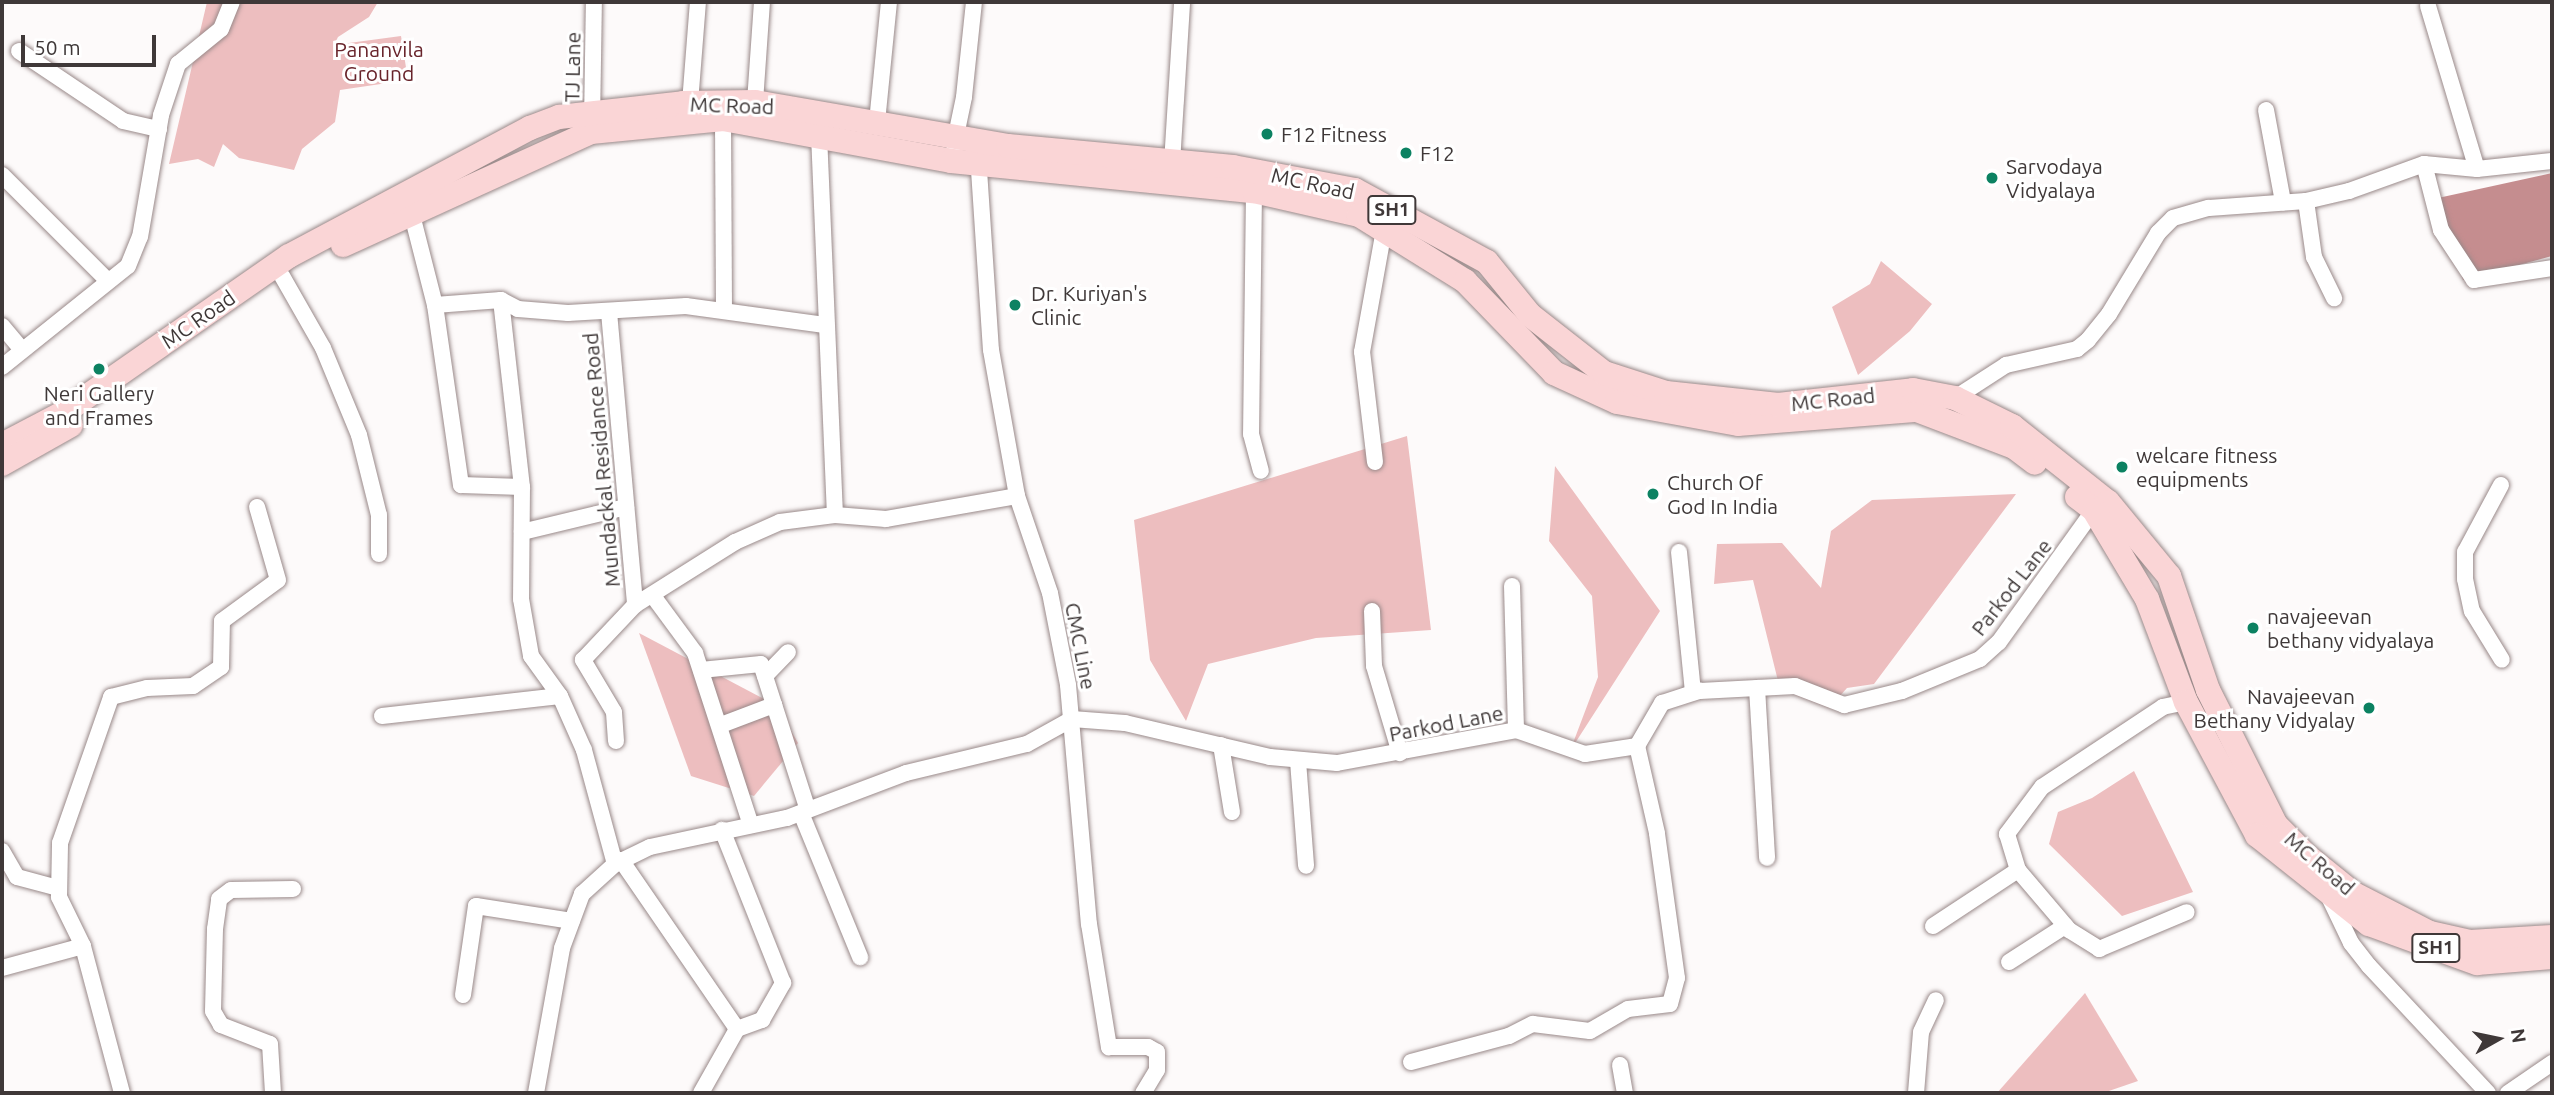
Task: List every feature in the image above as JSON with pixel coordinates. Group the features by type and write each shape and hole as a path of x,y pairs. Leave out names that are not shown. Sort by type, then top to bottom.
{"main road":[{"name":"MC Road","path":"2,464 37,447 131,386 282,276 592,122 690,103 755,102 877,122 970,147 1254,191 1359,215 1465,281 1554,373 1617,402 1738,424 1917,410 2014,447 2094,510 2147,599 2186,702 2257,835 2329,897 2368,924 2477,963 2552,957"},
{"name":"MC Road","path":"2,445 63,413 289,256 530,128 592,122 723,119 819,134 951,161 970,147 1233,167 1355,190 1487,262 1530,315 1604,373 1666,393 1778,405 1913,390 1955,398 2012,425 2108,502 2169,576 2207,690 2276,825 2307,856 2354,894 2430,933 2470,942 2552,937"}],"street":[{"path":"2,367 107,280 128,266 140,237 159,129 178,64 221,29 232,2"},
{"name":"TJ Lane","path":"592,122 594,2"},
{"path":"690,103 698,2"},
{"path":"755,102 762,2"},
{"path":"877,122 889,2"},
{"name":"CMC Line","path":"974,2 964,97 991,349 1017,496 1050,593 1072,719 1089,924 1109,1047 1148,1047 1157,1052 1157,1070 1143,1093"},
{"path":"1171,163 1182,2"},
{"path":"2428,6 2477,169"},
{"path":"19,51 123,121 159,129"},
{"path":"2266,110 2283,202"},
{"path":"723,119 724,309"},
{"path":"819,134 835,515"},
{"path":"1955,398 2006,365 2077,349 2088,340 2109,314 2158,233 2173,218 2209,208 2306,201 2349,191 2424,164 2477,169 2552,160"},
{"path":"2424,164 2441,230 2474,280 2552,268"},
{"path":"2,175 107,280"},
{"path":"1254,191 1251,433 1261,471"},
{"path":"2306,201 2314,257 2334,298"},
{"path":"411,211 435,304 461,485 522,487"},
{"path":"1375,462 1362,352 1384,230"},
{"path":"282,276 323,348 359,435 379,515 379,554"},
{"path":"435,304 501,300 518,309 609,312 686,306 724,309 825,325"},
{"path":"501,300 522,487 522,599 531,656 560,696 584,750 618,862 737,1029"},
{"name":"Mundackal Residance Road","path":"609,312 635,605"},
{"path":"2,326 22,350"},
{"path":"2501,485 2465,552 2465,579 2472,611 2502,660"},
{"path":"616,741 614,712 583,660 635,605 735,542 780,522 835,515 886,519 1017,496"},
{"path":"122,1093 83,946 58,888 60,843 111,697 147,688 193,687 221,667 222,621 278,580 257,507"},
{"path":"522,532 626,507"},
{"name":"Parkod Lane","path":"1072,719 1125,723 1298,761 1337,764 1400,753 1471,735 1516,730 1585,754 1637,746 1662,703 1693,692 1795,686 1844,705 1902,691 1980,659 1999,642 2094,510"},
{"path":"1679,552 1693,692"},
{"path":"1512,586 1516,730"},
{"path":"653,596 695,653 721,725 751,825"},
{"path":"1372,611 1374,666 1400,753"},
{"path":"765,676 788,652"},
{"path":"701,670 761,664 804,812 860,957"},
{"path":"1757,688 1767,858"},
{"path":"382,716 560,696"},
{"path":"2186,702 2163,706 2042,787 2007,834 2018,870 2065,926 2099,949 2187,912"},
{"path":"721,725 774,705"},
{"path":"536,1093 562,947 582,894 618,862 679,838 804,812 906,773 1027,744 1072,719"},
{"path":"1221,745 1233,812"},
{"path":"1411,1062 1509,1036 1533,1024 1556,1023 1590,1031 1628,1009 1670,1004 1677,978 1657,832 1637,746"},
{"path":"1298,761 1306,866"},
{"path":"701,1093 737,1029 761,1020 782,982 722,830"},
{"path":"2,851 17,877 58,888"},
{"path":"1933,926 2018,870"},
{"path":"273,1093 270,1044 221,1025 213,1010 215,929 219,899 231,890 293,889"},
{"path":"2329,897 2351,943 2369,966 2488,1093"},
{"path":"463,995 476,906 572,921"},
{"path":"2009,962 2065,926"},
{"path":"2,968 83,946"},
{"path":"1916,1093 1921,1032 1936,1000"},
{"path":"2515,1092 2552,1063"},
{"path":"1620,1065 1625,1093"}],"green space":[{"name":"Pananvila Ground","path":"207,2 378,2 369,17 338,37 334,45 401,36 408,80 340,90 335,122 302,149 294,170 239,158 223,144 214,167 198,159 169,164"},
{"path":"1881,261 1932,304 1910,331 1858,375 1832,307 1870,284"},
{"path":"1407,436 1431,630 1316,638 1208,664 1186,721 1150,660 1134,520"},
{"path":"1555,466 1660,611 1570,751 1598,677 1592,596 1549,541"},
{"path":"2016,494 1874,684 1847,688 1829,708 1780,689 1753,580 1714,584 1717,544 1782,543 1821,588 1831,531 1872,500"},
{"path":"639,633 777,706 798,743 754,796 691,776"},
{"path":"2134,771 2193,892 2122,916 2049,844 2058,812 2092,798"},
{"path":"2085,993 2138,1081 2103,1093 1997,1093"}],"shaded area":[{"path":"2552,173 2552,256 2463,280 2438,198"}],"place":[{"name":"F12 Fitness","path":"1267,134"},
{"name":"F12","path":"1406,153"},
{"name":"Sarvodaya Vidyalaya","path":"1992,178"},
{"name":"Dr. Kuriyan's Clinic","path":"1015,305"},
{"name":"Neri Gallery and Frames","path":"99,369"},
{"name":"welcare fitness equipments","path":"2122,467"},
{"name":"Church Of God In India","path":"1653,494"},
{"name":"navajeevan bethany vidyalaya","path":"2253,628"},
{"name":"Navajeevan Bethany Vidyalay","path":"2369,708"}]}
